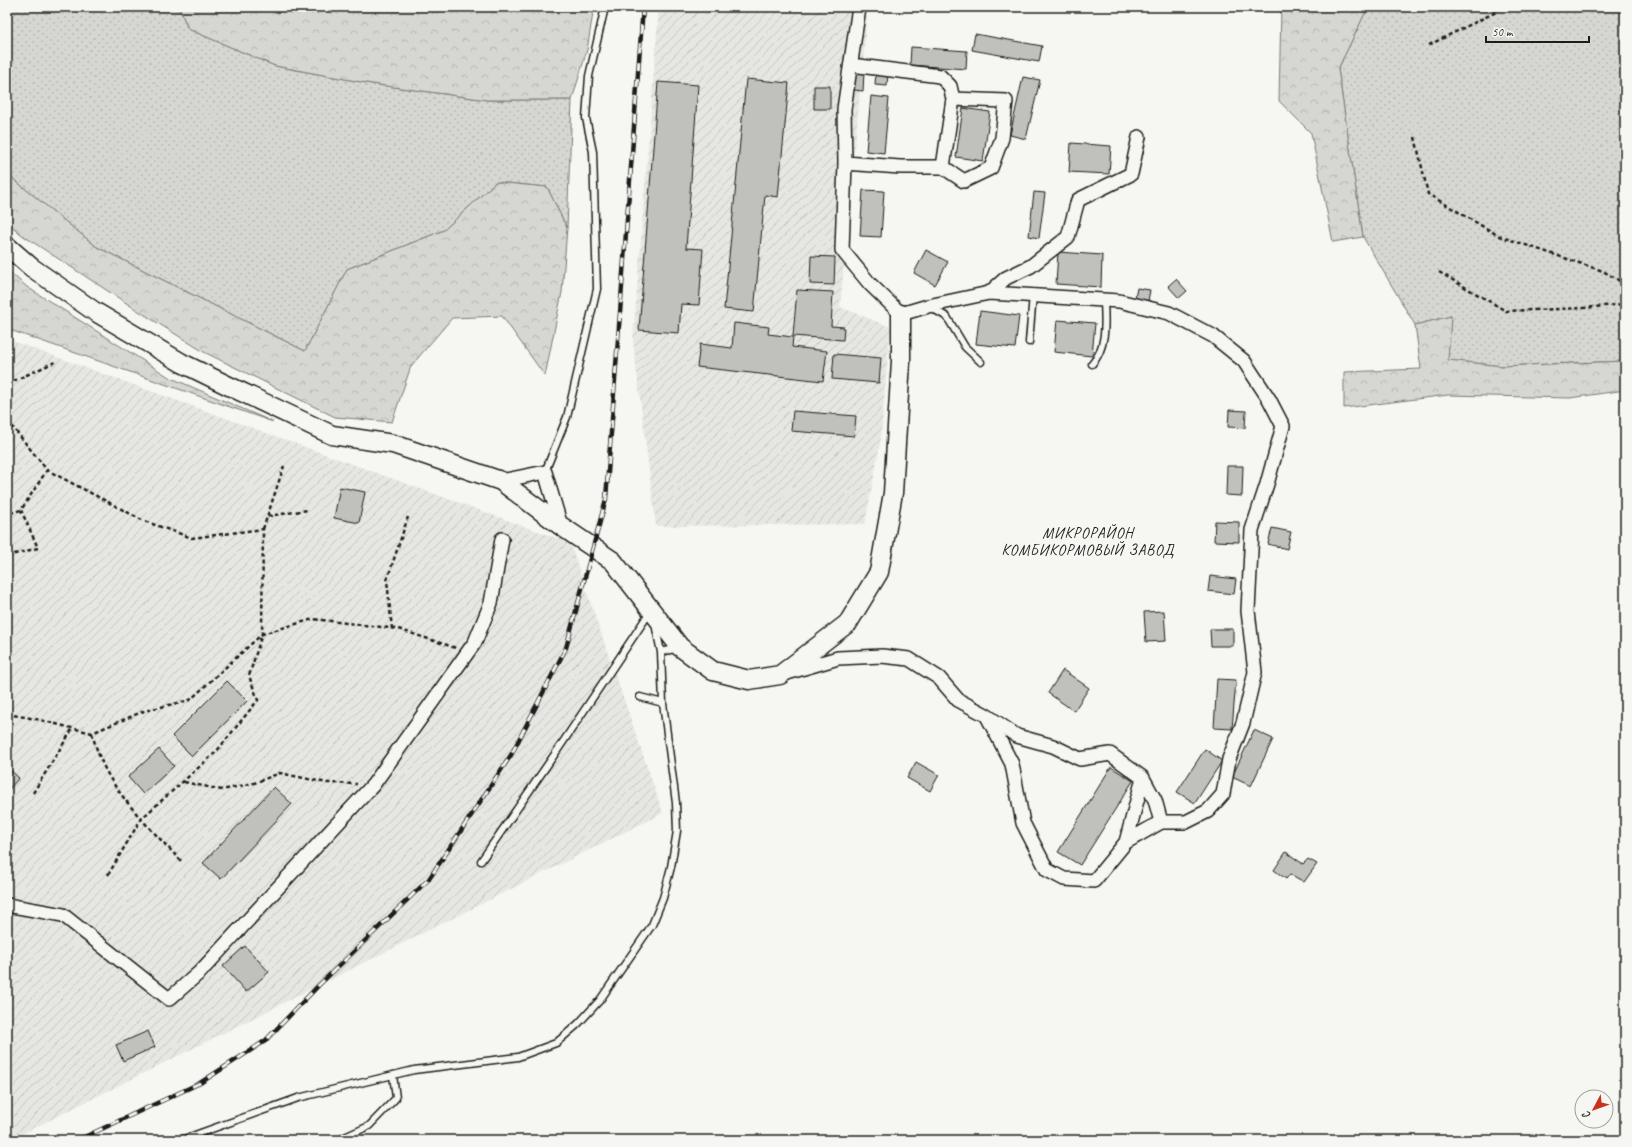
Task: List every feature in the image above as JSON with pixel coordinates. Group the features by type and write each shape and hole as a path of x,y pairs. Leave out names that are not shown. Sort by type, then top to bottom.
{"street":[{"path":"780,675 848,623 879,572 893,493 901,361 901,314 870,284 842,250 845,162 844,109 859,7"},
{"path":"851,65 940,76 950,86 953,99 942,167"},
{"path":"845,162 900,167 942,167 964,181 991,168 1002,138 1006,101 953,99"},
{"path":"989,293 1006,278 1031,266 1068,237 1078,200 1132,174 1139,137"},
{"path":"7,246 31,267 94,311 182,363 229,386 332,434 393,444 501,481 561,526 613,561 652,609 680,647 713,671 749,680 780,675 838,658 882,656 909,660 939,678 958,700 986,715 1017,736 1053,746 1080,759 1110,754 1143,778 1155,800 1161,822"},
{"path":"901,314 928,306 989,293 1119,301 1168,312 1213,336 1244,361 1269,399 1283,426 1267,484 1252,530 1248,611 1255,672 1243,723 1229,759 1223,794 1208,812 1186,822 1161,822 1126,842 1094,881 1064,879 1047,870 1023,823 1012,764 986,715"},
{"path":"501,481 545,472 561,526"},
{"path":"7,905 63,915 169,999 200,972 373,785 475,642 491,603 502,539"},
{"path":"1126,842 1143,778"}],"lane":[{"path":"545,472 567,417 596,289 593,152 586,118 589,76 606,7"},
{"path":"1029,342 1033,295"},
{"path":"1092,364 1099,356 1105,327 1104,301"},
{"path":"928,306 947,317 965,347 981,362"},
{"path":"180,1140 298,1098 414,1070 482,1060 518,1057 556,1042 578,1024 600,1000 630,960 652,925 663,898 671,867 677,831 676,804 663,703 661,652 652,609"},
{"path":"481,861 652,609"},
{"path":"661,652 680,647"},
{"path":"640,697 663,703"},
{"path":"338,1140 369,1126 396,1098 393,1075"}],"path":[{"path":"1429,45 1496,12 1499,7"},
{"path":"1415,137 1428,194 1499,236 1603,271 1625,284"},
{"path":"1439,272 1506,311 1584,308 1625,304"},
{"path":"7,384 55,362"},
{"path":"7,420 47,470 144,521 192,538 263,529"},
{"path":"108,875 141,819 216,752 258,700 249,676 262,634 263,529 284,466"},
{"path":"7,514 21,510 47,470"},
{"path":"7,556 38,548 21,510"},
{"path":"268,516 308,510"},
{"path":"392,629 387,580 408,517"},
{"path":"7,714 36,719 92,733 144,711 190,700 262,634 313,619 392,629 468,652"},
{"path":"33,793 73,728"},
{"path":"92,733 97,754 112,785 141,819 182,862"},
{"path":"184,782 222,790 254,784 280,774 328,783 373,785"}],"shaded area":[{"path":"659,7 868,7 840,307 890,327 881,438 865,524 656,526 633,341"},
{"path":"7,339 570,543 663,813 10,1140 7,1140"}],"green space":[{"path":"7,7 179,7 188,29 275,66 372,84 487,100 572,100 567,228 547,187 496,182 444,230 347,269 305,351 97,247 7,174"},
{"path":"179,7 594,7 587,50 572,100 487,100 372,84 275,66 188,29"},
{"path":"1281,7 1368,7 1338,69 1363,237 1333,242 1311,133 1279,101"},
{"path":"1368,7 1625,7 1625,361 1502,366 1447,360 1451,316 1415,325 1363,237 1338,69"},
{"path":"7,174 97,247 305,351 347,269 444,230 496,182 547,187 567,228 562,292 545,376 502,316 452,318 411,366 392,422 335,417 204,352 22,235 7,222"},
{"path":"7,270 27,287 169,377 273,422 7,329"},
{"path":"1451,316 1448,360 1502,366 1625,361 1625,390 1570,398 1448,395 1344,408 1344,372 1421,369 1415,325"}],"building":[{"path":"975,34 1042,46 1039,62 972,50"},
{"path":"911,47 967,51 966,69 910,65"},
{"path":"855,71 864,72 863,91 854,90"},
{"path":"876,71 888,73 887,86 875,85"},
{"path":"1023,77 1040,80 1026,139 1010,135"},
{"path":"746,79 789,83 778,197 765,195 754,312 724,309"},
{"path":"658,82 698,85 686,248 703,249 699,305 681,304 679,333 639,330"},
{"path":"814,86 830,86 830,109 814,109"},
{"path":"871,96 889,98 884,153 866,151"},
{"path":"963,108 990,112 983,161 956,157"},
{"path":"1071,143 1111,146 1109,174 1069,172"},
{"path":"863,190 884,191 881,237 860,236"},
{"path":"1034,192 1045,193 1039,238 1029,236"},
{"path":"926,250 948,262 935,285 914,273"},
{"path":"1058,252 1102,255 1101,287 1056,284"},
{"path":"811,256 835,257 834,285 810,284"},
{"path":"1176,279 1187,291 1179,298 1168,286"},
{"path":"1137,288 1150,290 1148,301 1135,298"},
{"path":"797,290 833,292 831,326 844,327 843,340 793,336"},
{"path":"980,311 1019,316 1015,348 976,344"},
{"path":"1057,320 1095,323 1092,356 1054,352"},
{"path":"734,323 769,327 768,334 793,337 792,347 827,351 823,381 697,367 700,344 732,348"},
{"path":"834,354 881,358 879,383 832,379"},
{"path":"1229,410 1246,411 1245,428 1228,427"},
{"path":"793,411 856,416 854,436 791,431"},
{"path":"1227,466 1243,466 1242,496 1226,495"},
{"path":"340,487 365,492 359,523 334,518"},
{"path":"1215,521 1239,522 1239,542 1214,541"},
{"path":"1272,528 1291,532 1287,549 1268,544"},
{"path":"1210,576 1236,579 1234,594 1208,591"},
{"path":"1164,611 1166,641 1146,642 1144,612"},
{"path":"1210,629 1233,629 1233,646 1211,646"},
{"path":"1063,670 1089,688 1074,711 1048,693"},
{"path":"1217,679 1236,680 1232,729 1214,728"},
{"path":"227,681 247,701 192,756 172,736"},
{"path":"1254,730 1273,739 1251,786 1232,777"},
{"path":"159,749 174,766 143,794 128,777"},
{"path":"1205,749 1222,761 1195,803 1177,792"},
{"path":"916,762 939,775 930,791 907,778"},
{"path":"7,767 19,778 7,791"},
{"path":"1111,767 1133,781 1080,865 1058,852"},
{"path":"274,787 292,804 221,879 203,863"},
{"path":"1286,852 1303,864 1308,859 1317,864 1304,882 1290,874 1286,879 1274,870"},
{"path":"245,946 269,972 246,992 223,966"},
{"path":"148,1031 155,1047 123,1061 116,1045"}],"railway":[{"path":"78,1140 200,1083 265,1041 319,985 429,879 511,755 566,648 606,499 643,7"}],"district":[{"name":"МИКРОРАЙОН КОМБИКОРМОВЫЙ ЗАВОД","path":"1088,542"}]}
